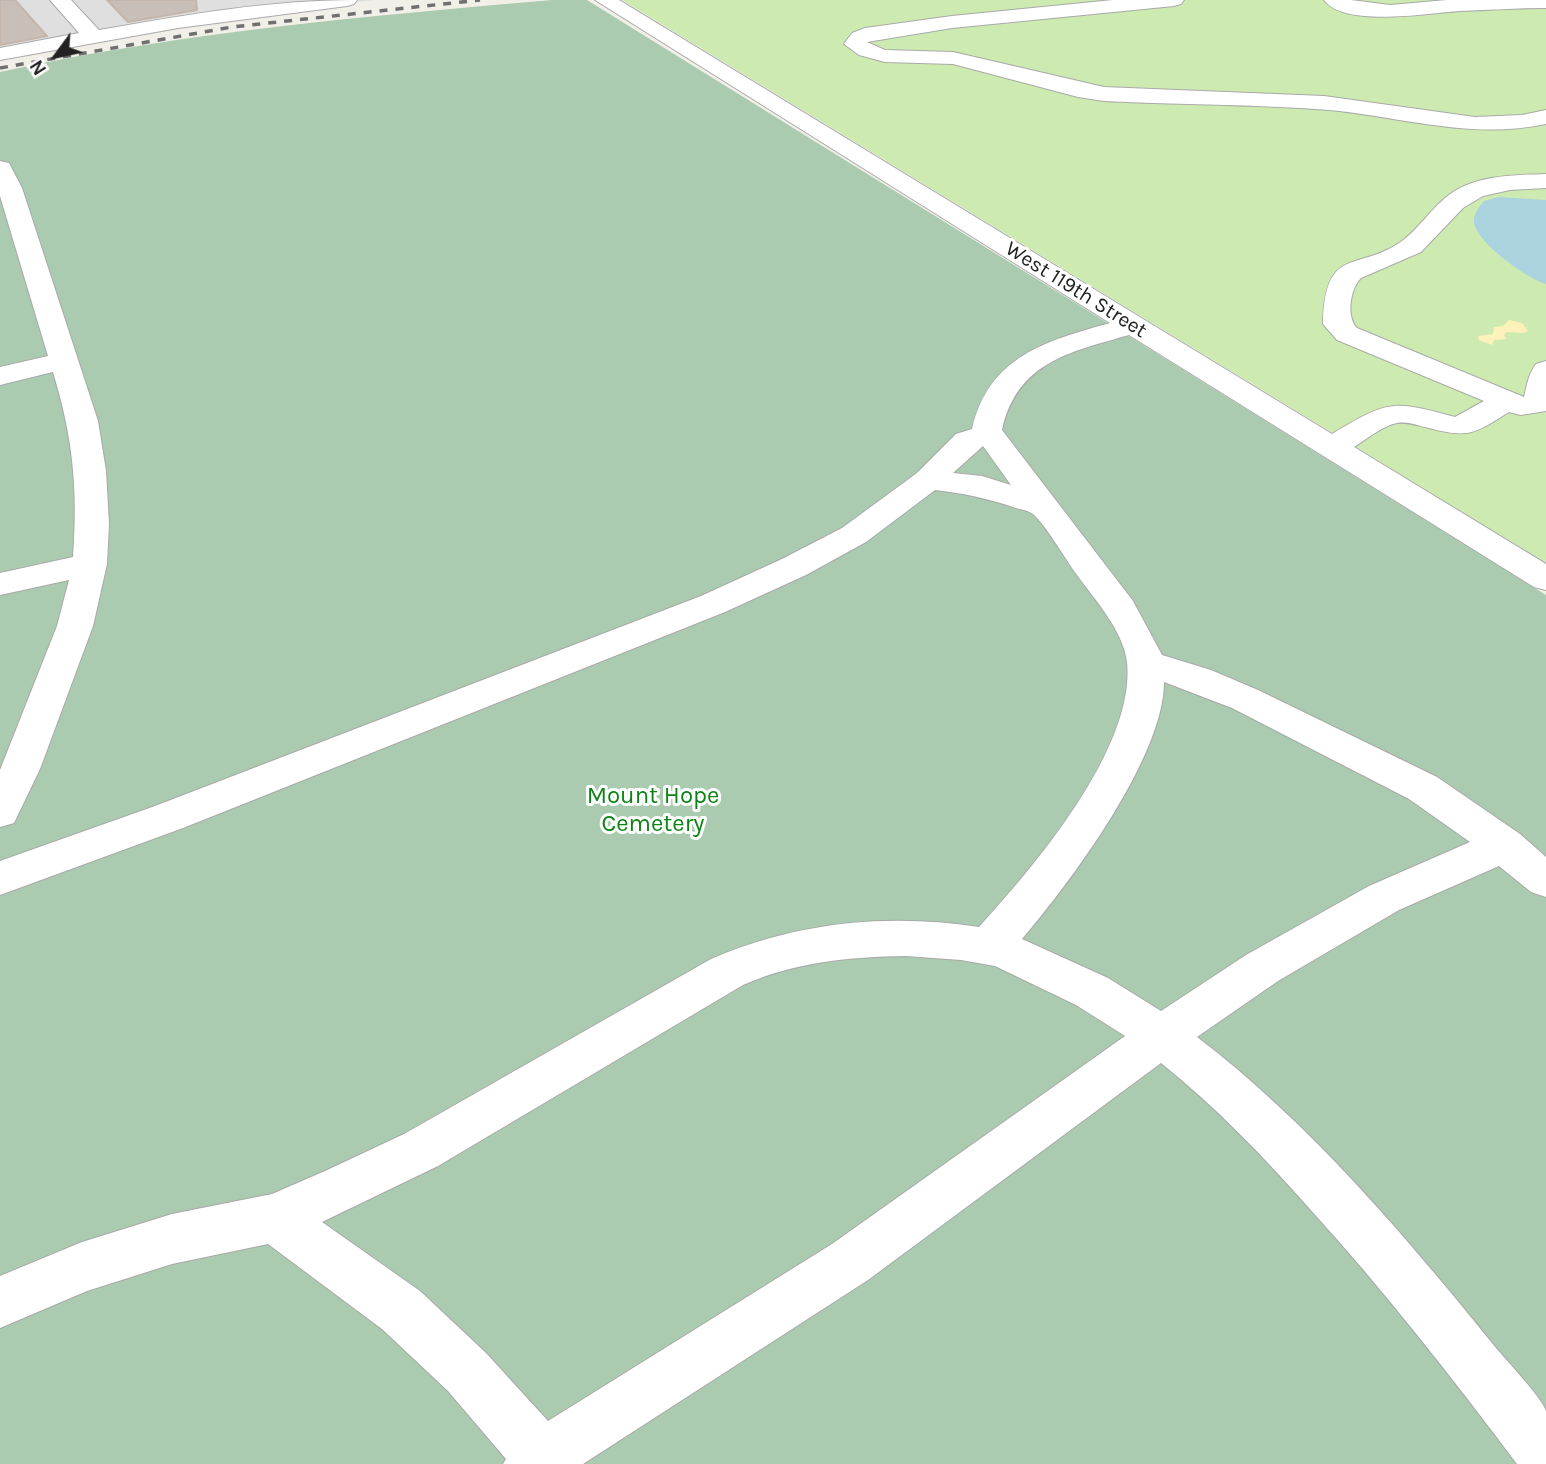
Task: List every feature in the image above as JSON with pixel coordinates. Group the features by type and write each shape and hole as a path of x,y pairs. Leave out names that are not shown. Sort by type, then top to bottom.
{"street":[{"path":"60,0 93,36"},
{"path":"196,0 214,16"},
{"path":"0,54 214,16 338,0"},
{"name":"West 119th Street","path":"605,0 1546,579"},
{"path":"1174,0 916,26 865,34 859,37 855,44 875,54 953,58 1090,93 1335,104 1426,118 1500,125 1526,123 1546,117"},
{"path":"1334,0 1357,9 1387,12 1462,5 1546,2"},
{"path":"0,168 10,188 9,220 19,254 65,361 83,421 90,471 92,524 90,564 75,626 53,687 0,812"},
{"path":"1452,379 1510,378 1544,372 1540,400 1537,404 1521,405 1452,379 1341,330 1337,324 1337,312 1342,282 1349,273 1403,252 1418,242 1463,196 1489,186 1546,181"},
{"path":"986,434 988,414 1010,375 1042,355 1134,326"},
{"path":"0,376 65,361"},
{"path":"1332,447 1384,416 1405,413 1455,426 1467,425 1506,401"},
{"path":"0,878 169,817 713,604 794,567 854,534 928,480 967,441 986,434 993,438 1120,609 1136,637 1145,663 1146,687 1139,723 1118,768 1091,813 1022,909 988,947"},
{"path":"928,480 982,486 1045,507"},
{"path":"0,584 90,564"},
{"path":"1145,663 1198,679 1245,699 1423,788 1505,845 1546,880"},
{"path":"275,1219 401,1310 467,1372 541,1462 850,1262 1161,1036 1262,968 1384,898 1505,845"},
{"path":"0,1302 82,1267 172,1239 275,1219 421,1150 727,972 769,955 813,945 870,940 939,941 988,947 1020,957 1086,988 1161,1036 1207,1070 1371,1237 1546,1456"}],"shaded area":[{"path":"0,0 375,0 271,11 0,57"}],"green space":[{"name":"Mount Hope Cemetery","path":"552,0 587,0 1546,595 1546,1464 0,1464 0,72 137,46 275,27"},
{"path":"622,0 1546,0 1546,563"}],"sand":[{"path":"1509,320 1522,323 1528,331 1507,332 1504,334 1506,339 1494,340 1492,345 1479,340 1478,336 1493,334 1494,327 1503,326"}],"water":[{"path":"1498,197 1546,200 1546,284 1527,275 1503,258 1482,238 1476,228 1474,217 1479,207 1484,201"}],"building":[{"path":"0,0 15,0 47,36 0,45"},
{"path":"107,0 196,0 197,10 128,22"}],"railway":[{"path":"0,68 232,27 480,0"}]}
